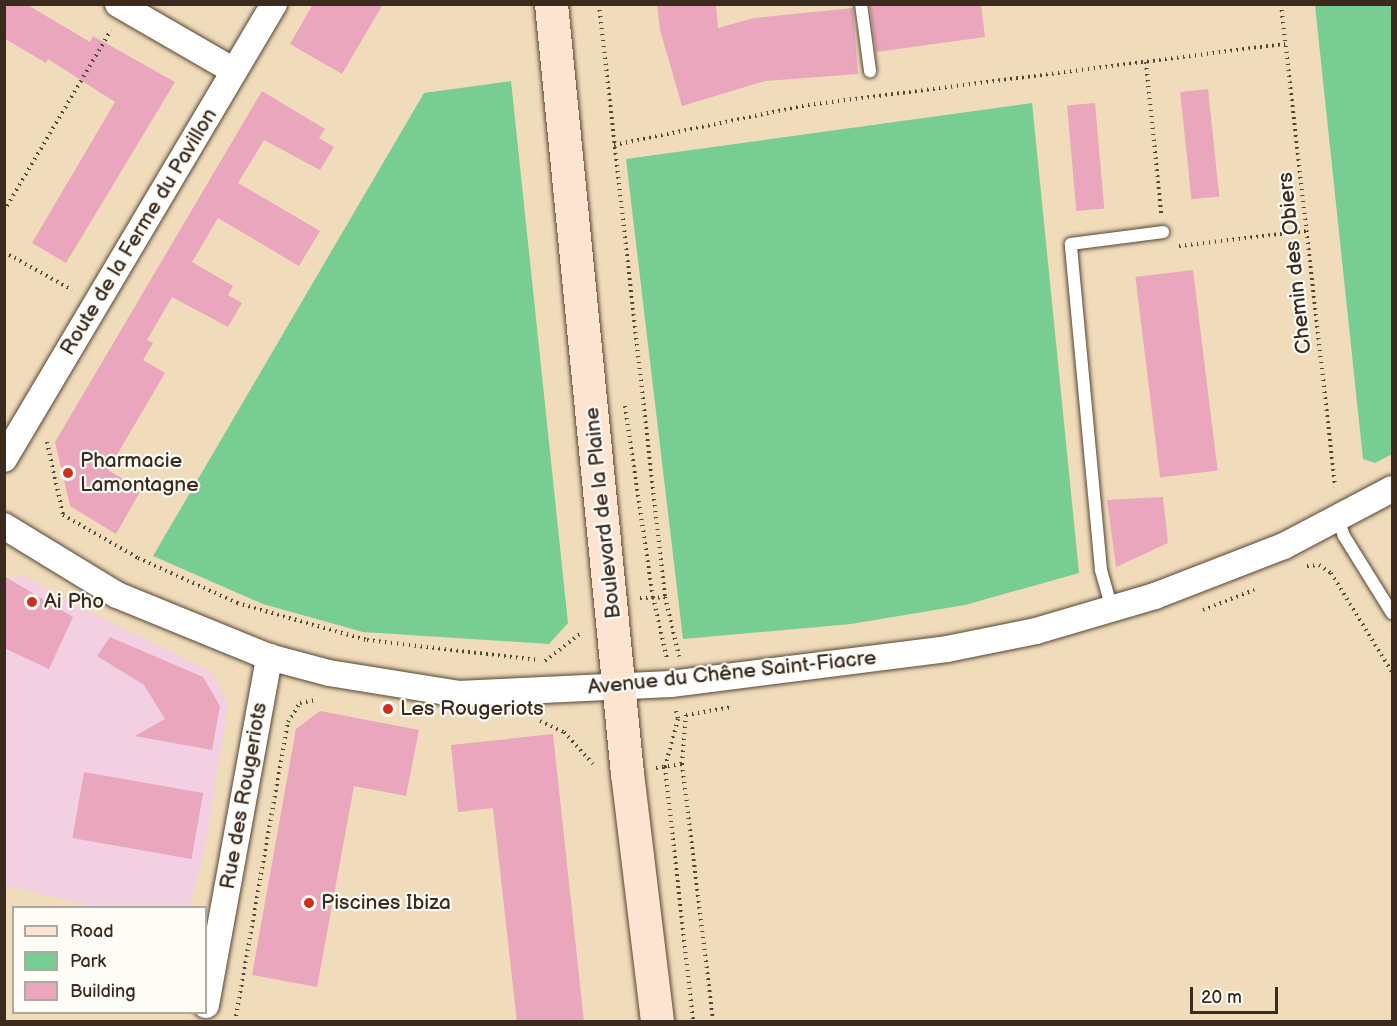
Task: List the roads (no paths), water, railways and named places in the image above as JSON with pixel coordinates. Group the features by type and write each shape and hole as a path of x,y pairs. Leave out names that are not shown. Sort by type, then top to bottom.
{"main road":[{"name":"Boulevard de la Plaine","path":"551,4 622,688 627,773 657,1022"}],"street":[{"name":"Route de la Ferme du Pavillon","path":"4,459 274,4"},
{"path":"121,6 234,71"},
{"name":"Avenue du Chêne Saint-Fiacre","path":"4,526 117,595 269,657 328,673 458,694 671,684 947,649 1036,632 1112,609 1284,546 1392,489"},
{"name":"Rue des Rougeriots","path":"207,999 269,657"}],"lane":[{"path":"861,4 870,71"},
{"path":"1112,609 1101,570 1071,244 1163,232"},
{"path":"1338,518 1344,536 1392,613"}],"place":[{"name":"Pharmacie Lamontagne","path":"68,473"},
{"name":"Ai Pho","path":"32,602"},
{"name":"Les Rougeriots","path":"388,709"},
{"name":"Piscines Ibiza","path":"309,903"}]}
